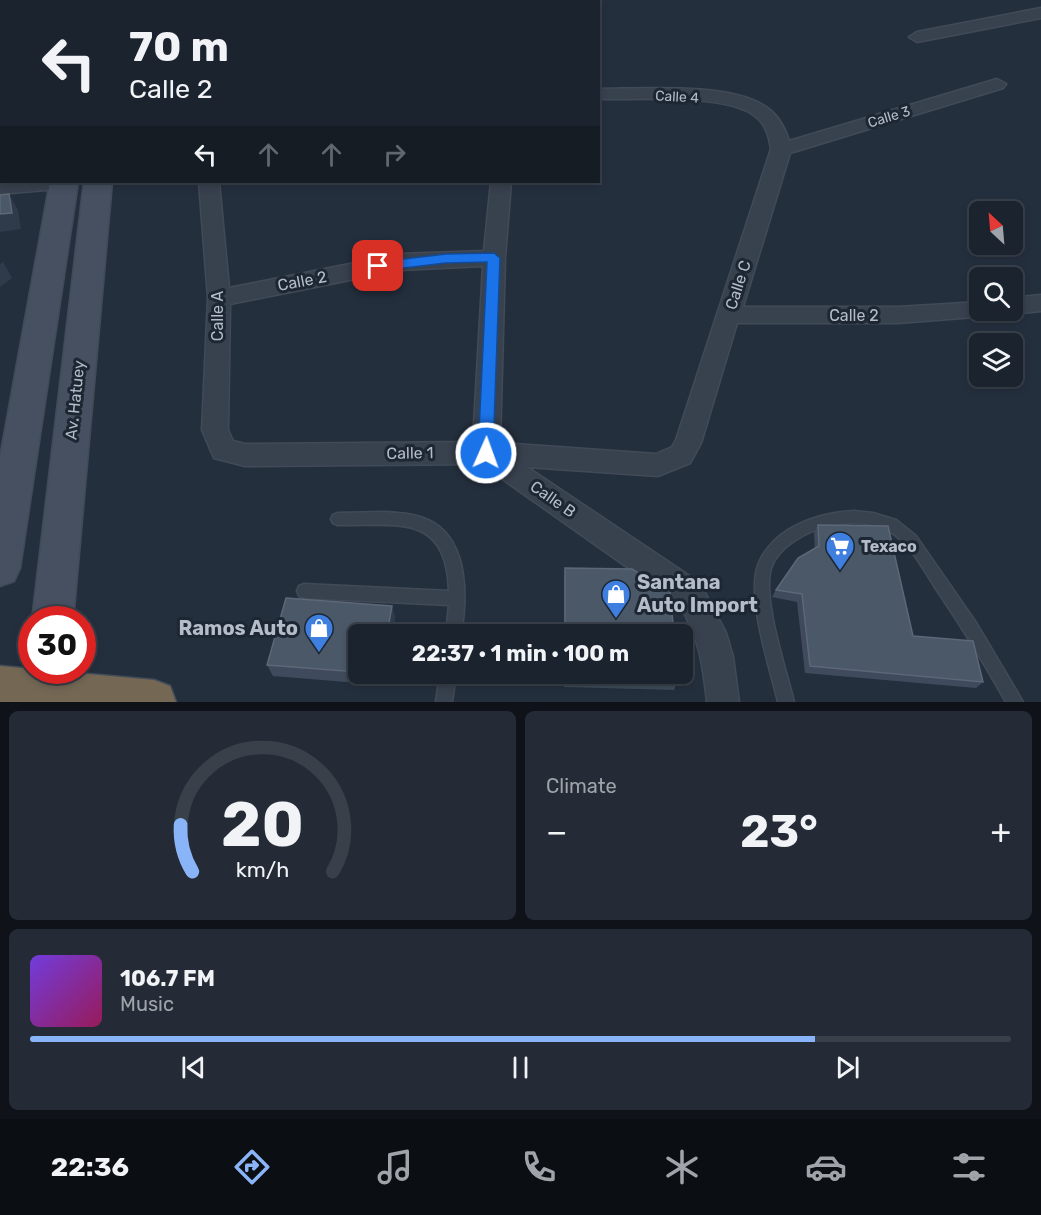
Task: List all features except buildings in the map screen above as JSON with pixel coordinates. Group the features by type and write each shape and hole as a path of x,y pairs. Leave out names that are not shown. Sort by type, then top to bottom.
{"highway":[{"path":"0,688 45,688 154,702"}],"main road":[{"path":"0,567 64,183"},
{"name":"Av. Hatuey","path":"53,606 98,183"}],"street":[{"path":"917,37 1041,13"},
{"name":"Calle 3","path":"782,149 997,84"},
{"name":"Calle 4","path":"600,94 696,97 755,108 774,127 782,149"},
{"name":"Calle C","path":"670,462 681,455 688,443 782,149"},
{"path":"0,188 53,183"},
{"name":"Calle A","path":"209,183 219,298 215,430 223,450"},
{"path":"486,453 494,258 501,183"},
{"name":"Calle 2","path":"219,298 400,262 494,258"},
{"path":"1023,305 1041,303"},
{"name":"Calle 2","path":"729,315 898,315 969,311"},
{"name":"Calle 1","path":"223,450 245,455 486,453 645,465 670,462"},
{"name":"Calle B","path":"486,453 689,593 705,615 716,643 723,702"}],"lane":[{"path":"338,519 412,521 427,527 438,535 449,553 456,574 458,598 455,624"},
{"path":"786,702 766,608 763,570 774,550 811,525 833,519 875,519 897,529 911,542 976,635 1015,702"},
{"path":"304,591 458,598"},
{"path":"444,702 447,684"}],"place":[{"name":"Texaco","path":"840,572"},
{"name":"Santana Auto Import","path":"616,620"},
{"name":"Ramos Auto","path":"319,654"}],"route":[{"path":"378,266 400,262 494,258 486,453"}]}
